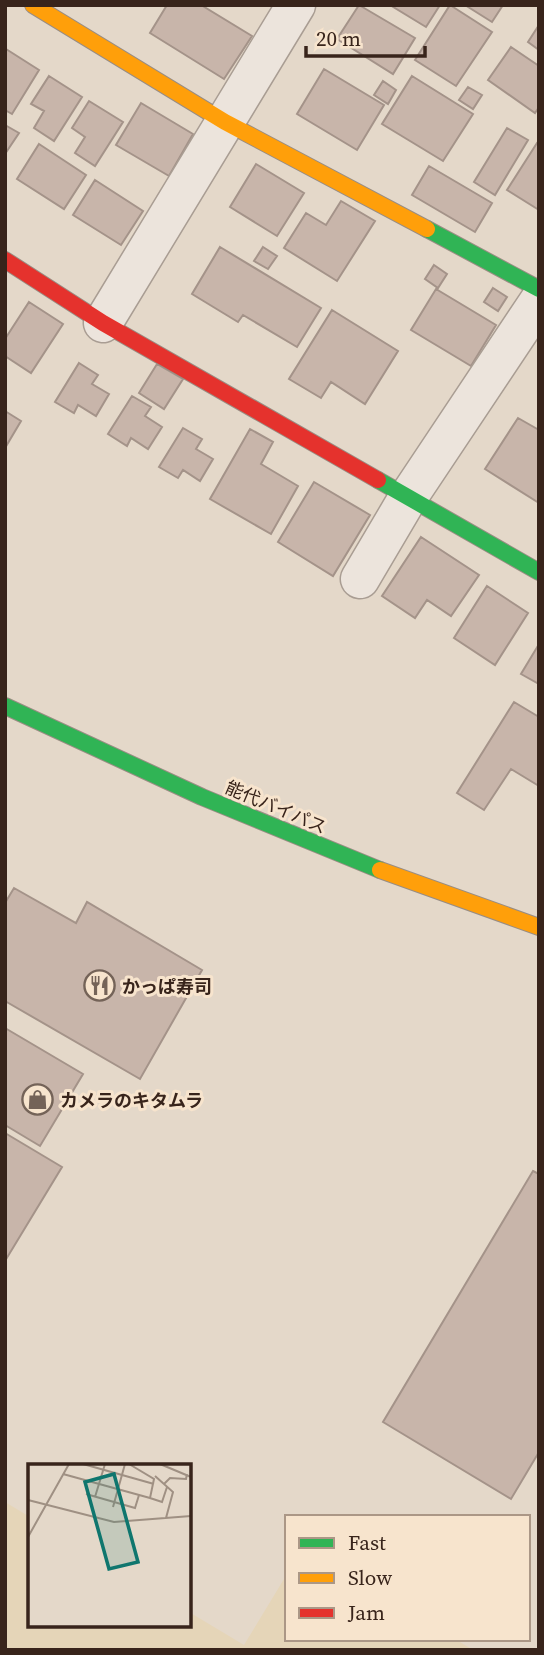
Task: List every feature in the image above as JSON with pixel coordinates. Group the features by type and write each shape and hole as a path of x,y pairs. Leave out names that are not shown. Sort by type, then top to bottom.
{"main road":[{"path":"33,5 225,122 539,289"},
{"path":"5,260 103,323 539,572"},
{"name":"能代バイパス","path":"5,706 108,755 318,846 539,927"}],"street":[{"path":"103,323 296,5"},
{"path":"360,579 409,496 539,301"}],"shaded area":[{"path":"5,1502 28,1516 28,1627 191,1627 191,1613 244,1645 285,1577 285,1641 458,1641 473,1650 5,1650"}],"building":[{"path":"167,5 201,5 252,36 224,79 150,33"},
{"path":"359,5 415,38 393,74 337,39"},
{"path":"390,5 440,5 426,27"},
{"path":"450,5 492,32 456,86 415,60"},
{"path":"465,5 503,5 492,22"},
{"path":"539,25 539,50 528,42"},
{"path":"511,47 539,66 539,107 535,113 488,80"},
{"path":"6,49 39,70 12,114 5,110"},
{"path":"324,69 384,105 357,150 297,114"},
{"path":"49,76 82,97 54,141 34,128 44,111 31,104"},
{"path":"412,76 473,114 443,161 382,124"},
{"path":"383,81 396,90 388,104 374,95"},
{"path":"468,87 482,95 473,109 459,100"},
{"path":"89,101 123,122 95,166 75,153 85,137 72,128"},
{"path":"141,103 193,134 169,176 116,145"},
{"path":"5,125 19,133 5,154"},
{"path":"507,128 528,140 495,195 474,182"},
{"path":"537,143 539,144 539,210 507,190"},
{"path":"39,144 86,175 64,209 17,179"},
{"path":"256,164 304,193 277,236 230,207"},
{"path":"429,166 492,203 475,232 412,195"},
{"path":"95,180 143,211 121,245 73,215"},
{"path":"341,201 375,221 337,281 284,248 306,213 326,225"},
{"path":"220,247 321,308 297,347 243,315 238,322 192,294"},
{"path":"263,247 277,256 268,269 254,261"},
{"path":"434,265 447,274 438,288 425,279"},
{"path":"493,288 507,297 498,311 484,302"},
{"path":"436,289 496,325 471,366 411,330"},
{"path":"29,302 63,324 31,373 5,356 5,339"},
{"path":"332,310 398,351 365,404 331,382 321,398 289,379"},
{"path":"79,363 98,375 92,384 109,394 96,416 78,405 74,413 55,402"},
{"path":"157,364 183,379 164,409 139,393"},
{"path":"132,396 151,407 145,416 162,427 148,449 131,438 127,446 108,434"},
{"path":"5,411 21,421 5,448"},
{"path":"518,418 539,430 539,503 485,469"},
{"path":"183,428 202,439 196,449 213,459 200,481 183,470 178,478 159,467"},
{"path":"250,429 273,442 261,464 298,486 271,534 210,499"},
{"path":"314,482 370,515 333,576 278,542"},
{"path":"421,537 479,575 451,616 427,600 415,618 382,596"},
{"path":"487,586 528,613 495,665 454,638"},
{"path":"539,644 539,684 521,674"},
{"path":"514,702 539,717 539,786 511,769 484,810 457,793"},
{"name":"かっぱ寿司","path":"14,888 76,923 87,902 202,970 140,1079 5,1001 5,903"},
{"name":"カメラのキタムラ","path":"5,1028 83,1074 40,1146 5,1125"},
{"path":"5,1133 62,1167 5,1261"},
{"path":"533,1171 539,1174 539,1452 511,1499 383,1422"}],"traffic: fast":[{"path":"427,229 539,289"},
{"path":"378,480 539,572"},
{"path":"5,706 202,797 380,870"}],"traffic: slow":[{"path":"33,5 225,122 427,229"},
{"path":"380,870 539,927"}],"traffic: jam":[{"path":"5,260 103,323 378,480"}],"place":[{"name":"かっぱ寿司","path":"99,986"},
{"name":"カメラのキタムラ","path":"37,1100"}]}
